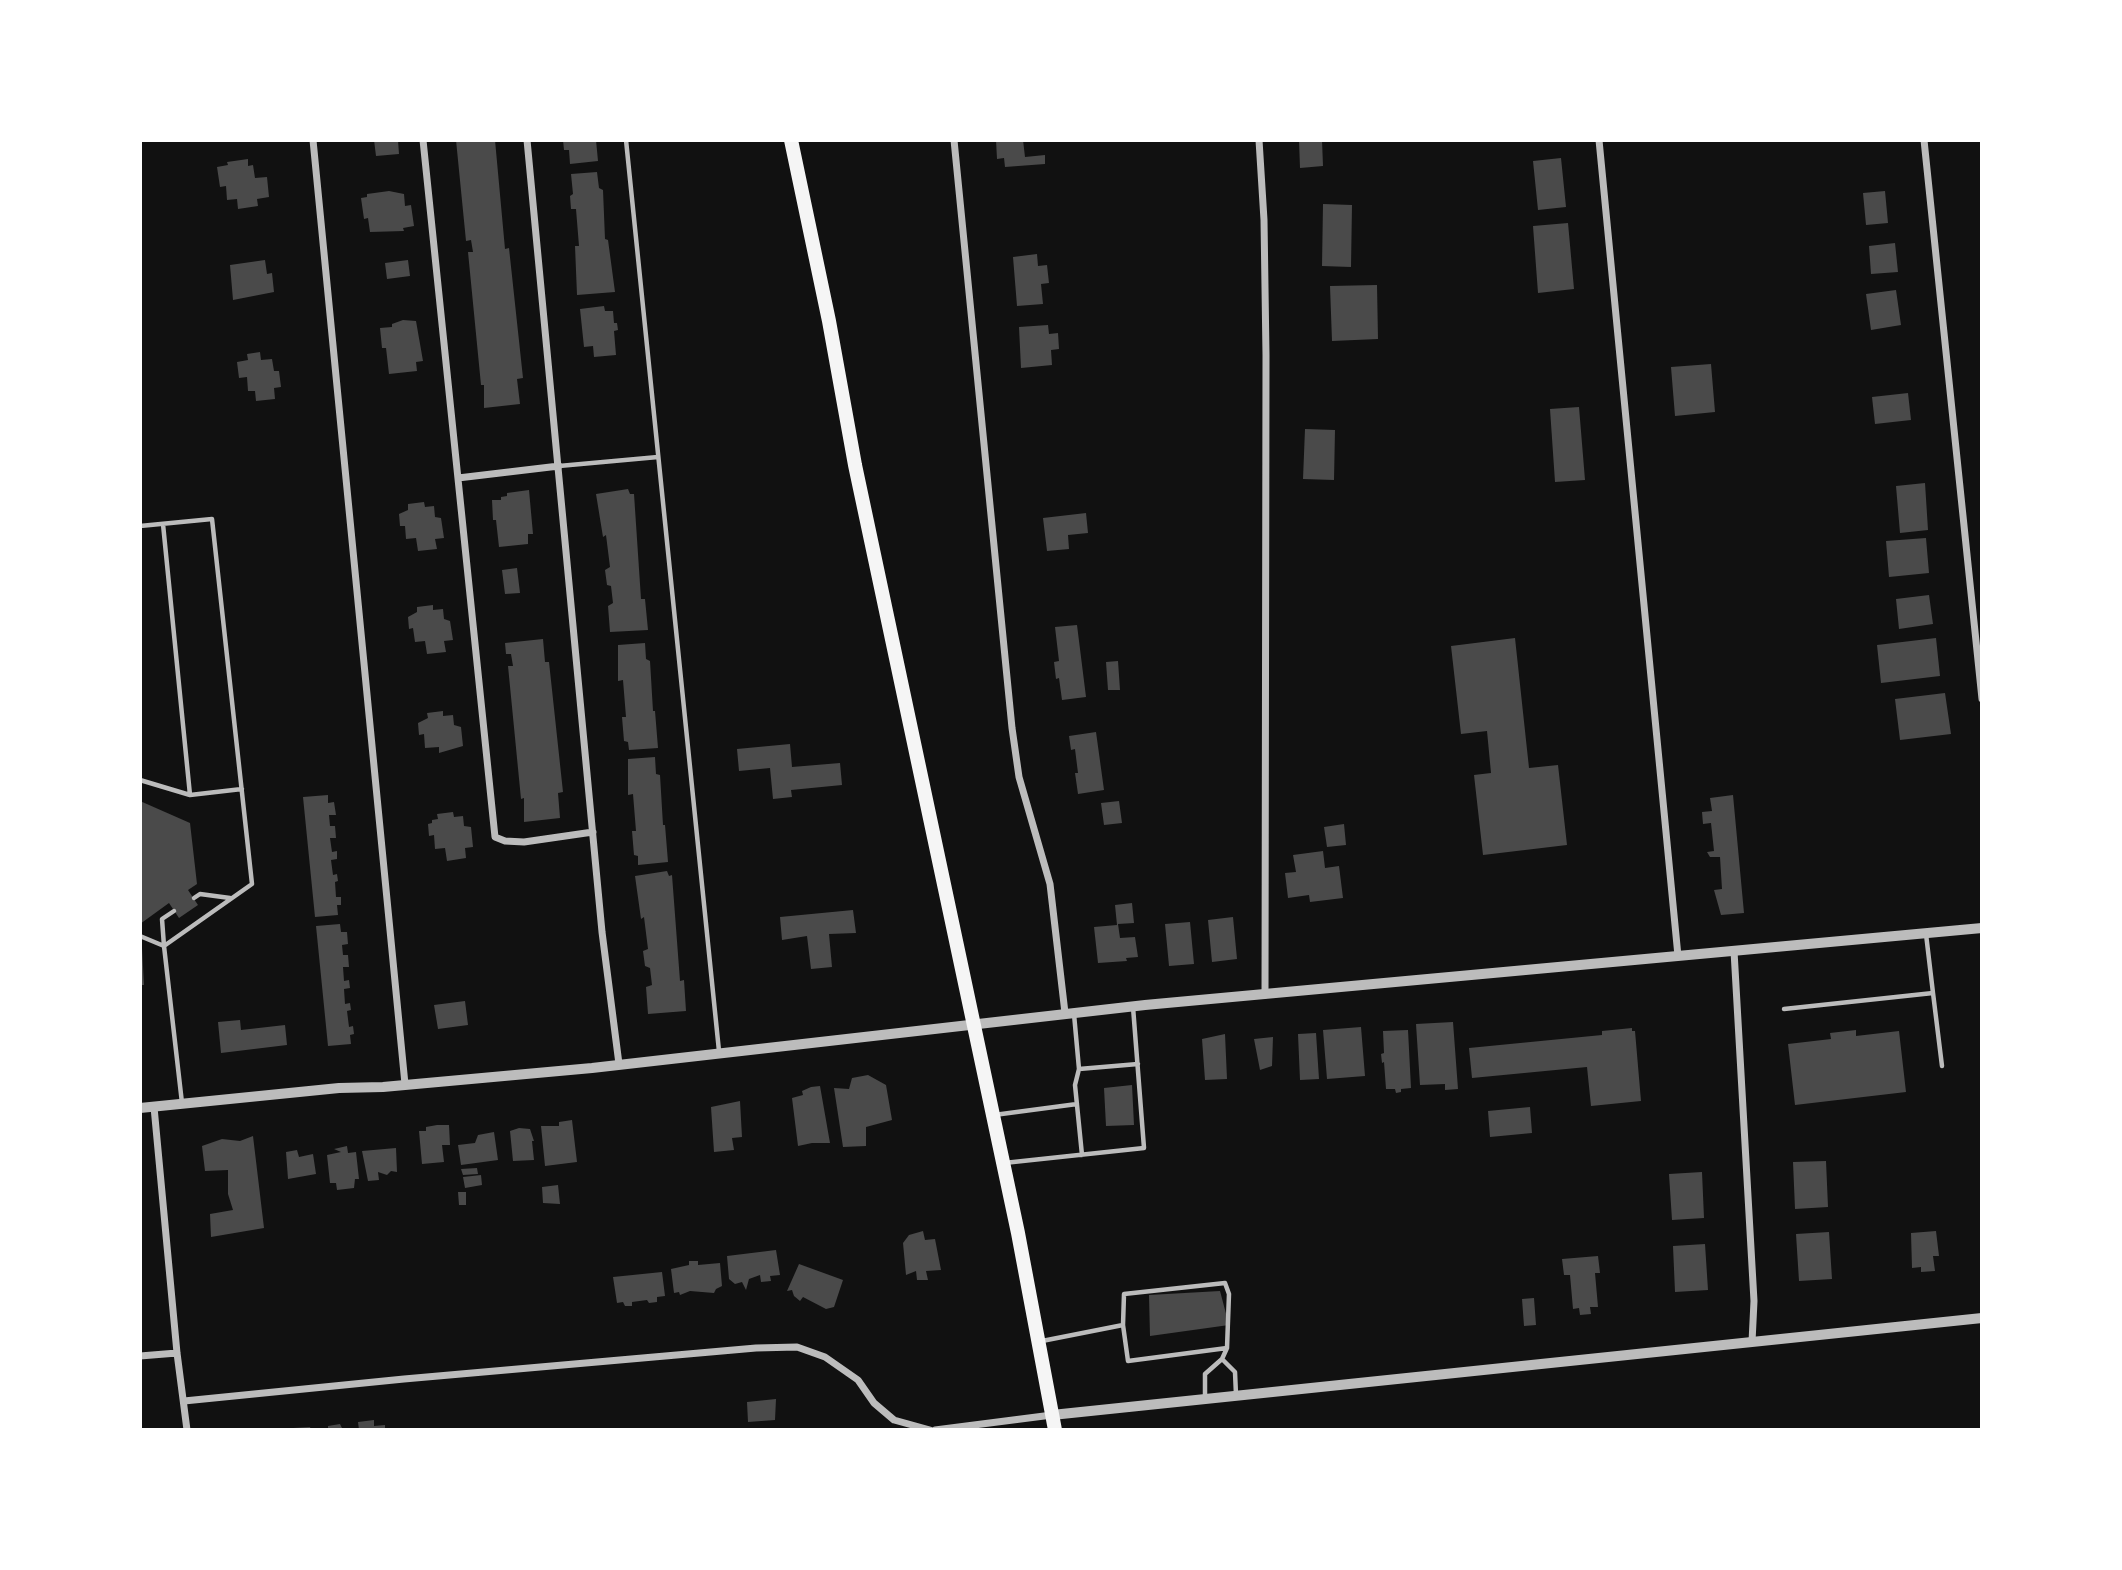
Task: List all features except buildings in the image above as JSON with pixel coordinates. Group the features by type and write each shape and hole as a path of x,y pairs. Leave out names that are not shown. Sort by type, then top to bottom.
{"main road":[{"path":"791,140 829,321 855,465 1003,1163 1053,1423"}],"street":[{"path":"313,140 405,1084"},
{"path":"423,140 495,837 505,841 524,842 593,832"},
{"path":"527,140 602,932 619,1064"},
{"path":"954,140 1012,728 1019,777 1050,884 1069,1013"},
{"path":"1259,140 1264,220 1266,355 1265,995"},
{"path":"1599,140 1678,956"},
{"path":"1924,140 1982,699"},
{"path":"458,478 559,466"},
{"path":"140,1108 619,1064 1133,1006 1982,928"},
{"path":"1734,951 1754,1301 1752,1342"},
{"path":"154,1107 177,1353 187,1430"},
{"path":"184,1401 404,1379 756,1348 797,1347 825,1357 858,1380 874,1403 894,1420 932,1430 1053,1423 1205,1399 1982,1318"},
{"path":"140,1356 177,1353"},
{"path":"893,1430 894,1420"}],"lane":[{"path":"625,140 719,1052"},
{"path":"559,466 658,457"},
{"path":"140,526 212,519 252,884 164,946"},
{"path":"163,524 190,795"},
{"path":"140,780 190,795 242,789"},
{"path":"194,898 200,894 231,898"},
{"path":"174,911 162,919 182,1104"},
{"path":"1926,933 1942,1066"},
{"path":"140,936 164,946"},
{"path":"1784,1009 1933,993"},
{"path":"1003,1163 1144,1148 1133,1006"},
{"path":"1069,1013 1079,1069 1074,1085 1082,1155"},
{"path":"1079,1069 1138,1064"},
{"path":"993,1115 1077,1104"},
{"path":"1205,1399 1205,1374 1222,1359 1227,1348 1229,1294 1225,1283 1124,1294 1123,1325 1128,1362 1227,1348"},
{"path":"1038,1342 1123,1325"},
{"path":"1222,1359 1235,1372 1237,1396"}]}
